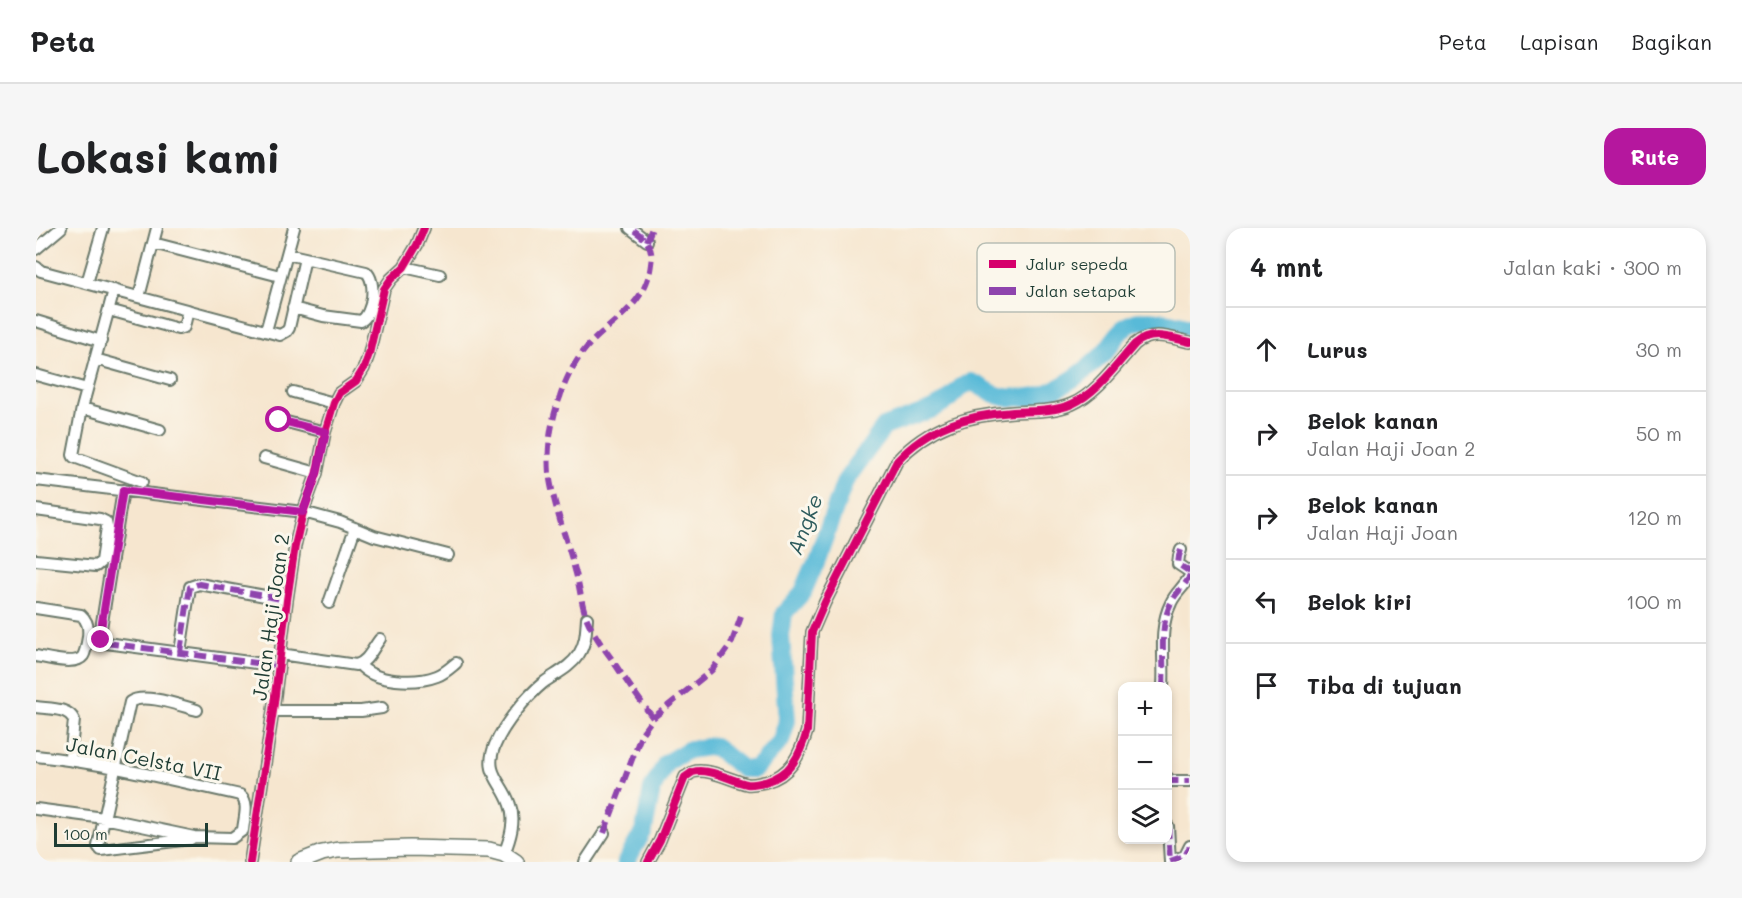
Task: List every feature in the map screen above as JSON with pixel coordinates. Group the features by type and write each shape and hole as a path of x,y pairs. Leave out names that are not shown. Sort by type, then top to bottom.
{"main road":[{"path":"299,862 322,853 338,850 410,848 489,850 510,858"}],"street":[{"path":"36,249 61,228"},
{"path":"87,283 103,228"},
{"path":"139,297 157,228"},
{"path":"266,331 294,228"},
{"name":"Jalan Haji Joan 2","path":"250,862 287,600 303,512 317,473 334,403 339,393 356,381 364,368 384,289 404,267 424,228"},
{"path":"630,228 647,241"},
{"path":"153,243 280,276"},
{"path":"287,254 366,272 371,277 372,284 371,302 366,317 357,322 293,308"},
{"path":"38,271 277,334 284,333 289,328 305,258"},
{"path":"404,267 440,275"},
{"path":"114,290 82,408 73,455 142,482"},
{"path":"109,310 178,329 184,327 188,310"},
{"path":"36,321 100,341"},
{"path":"648,862 660,840 685,777 692,772 701,771 728,776 748,784 757,784 775,779 791,768 807,731 812,632 897,461 910,447 940,428 974,417 1043,411 1073,403 1093,389 1142,339 1158,335 1190,342"},
{"path":"95,360 170,380"},
{"path":"36,375 87,389"},
{"path":"293,392 334,403"},
{"path":"82,408 160,430"},
{"path":"279,420 326,432"},
{"path":"264,458 317,473"},
{"path":"36,480 303,512 340,522 374,536 448,555"},
{"path":"123,490 100,638 106,643 279,666"},
{"path":"36,510 100,519 106,522 107,527 102,561 96,566 36,560"},
{"path":"329,603 355,528"},
{"path":"1181,550 1178,564 1190,572"},
{"path":"1163,682 1162,637 1167,612 1174,597 1190,576"},
{"path":"180,652 190,587 193,585 199,584 287,600"},
{"path":"36,608 81,615 86,619 88,633 84,655 78,660 66,661 36,656"},
{"path":"510,858 512,810 492,770 495,746 519,709 541,685 567,666 580,652 585,642 587,618"},
{"path":"280,654 359,664 366,661 372,648 380,639"},
{"path":"359,664 364,670 378,677 401,681 431,678 447,671 456,663"},
{"path":"194,837 189,840 98,849 130,702 134,699 157,700 198,710"},
{"path":"36,707 71,714 74,720 70,760"},
{"path":"273,711 361,711 382,708"},
{"name":"Jalan Celsta VII","path":"36,756 114,768 240,795 244,798 246,804 243,830 237,836 232,838 194,837"},
{"path":"1172,781 1190,781"},
{"path":"36,809 104,818 194,837"},
{"path":"585,862 604,833"},
{"path":"1168,844 1170,862 1185,856 1190,846"}],"waterway":[{"name":"Angke","path":"626,862 644,830 652,789 666,763 688,750 714,746 743,769 755,769 781,741 787,721 781,636 784,613 803,592 845,481 884,427 933,409 971,382 1004,397 1033,397 1049,392 1065,384 1090,366 1121,331 1135,322 1156,321 1190,328"}],"marked path":[{"path":"604,833 642,733 653,718 601,644 587,619 554,497 549,473 549,454 554,415 564,385 573,368 593,341 634,303 648,279 652,258 650,247 640,235 630,228"},
{"path":"647,241 652,228"},
{"path":"1181,550 1178,564 1190,572"},
{"path":"1163,682 1163,633 1167,613 1173,599 1190,576"},
{"path":"180,652 190,587 199,584 287,600"},
{"path":"653,718 712,670 732,642 742,614"},
{"path":"106,643 279,666"},
{"path":"1172,781 1190,781"},
{"path":"1169,844 1170,862"},
{"path":"1170,861 1185,856 1190,846"}],"cycle path":[{"path":"250,862 295,546 303,512 317,473 325,432 334,403 339,393 356,381 364,368 384,289 404,267 424,228"},
{"path":"648,862 660,840 685,777 693,772 705,771 754,784 774,779 793,763 807,731 812,632 897,461 909,449 935,431 964,420 996,414 1050,410 1072,404 1090,393 1135,344 1148,337 1161,336 1190,342"}],"route":[{"path":"101,640 123,490 303,512 317,473 326,432 279,420"}]}
